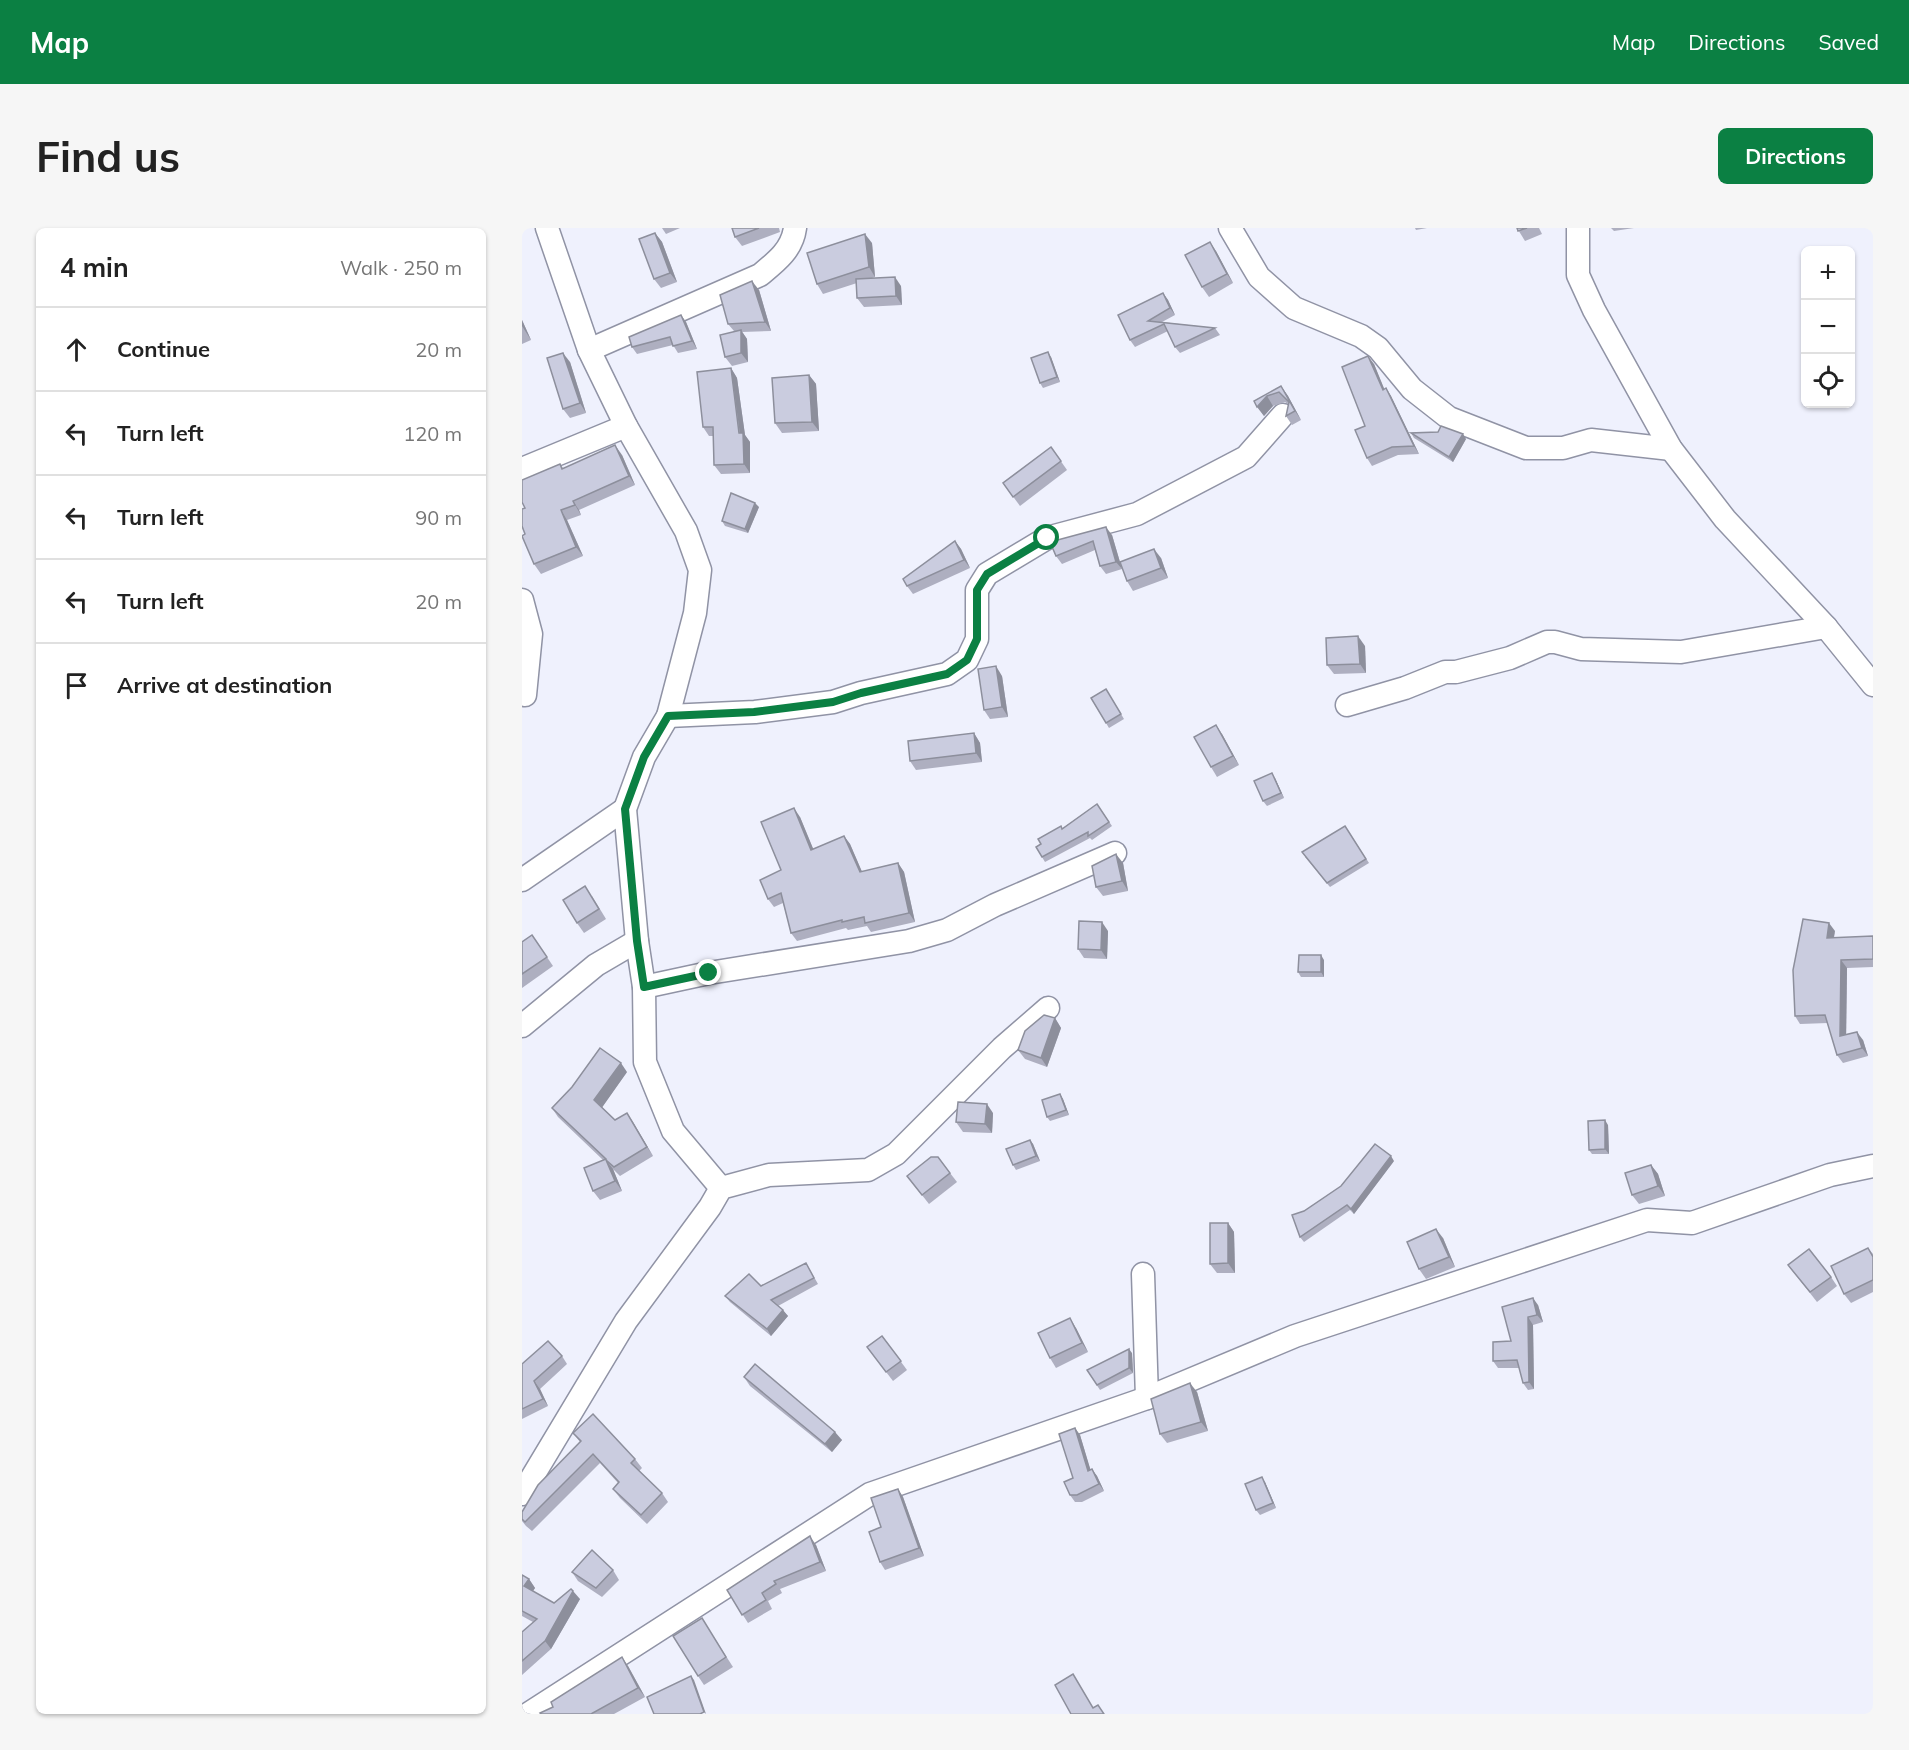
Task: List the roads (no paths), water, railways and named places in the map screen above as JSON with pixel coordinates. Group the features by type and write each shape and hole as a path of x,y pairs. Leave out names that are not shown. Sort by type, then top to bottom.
{"street":[{"path":"547,228 588,350 626,426 686,531 700,570 695,613 668,716 644,757 625,809 637,941 644,987 645,1062 673,1131 721,1188"},
{"path":"588,350 760,275 780,259 793,240 795,228"},
{"path":"1230,228 1258,277 1294,308 1361,336 1378,348 1412,389 1449,418 1526,448 1563,448 1591,440 1671,449"},
{"path":"1578,228 1578,274 1594,310 1671,449 1725,519 1826,627 1873,686"},
{"path":"668,716 754,712 833,702 861,693 947,674 967,660 977,639 977,590 987,574 1047,538 1137,514 1246,457 1283,415"},
{"path":"522,469 626,426"},
{"path":"522,600 531,634 525,695"},
{"path":"1347,705 1406,688 1444,672 1463,670 1510,658 1547,642 1555,642 1581,650 1680,652 1826,627"},
{"path":"522,880 625,809"},
{"path":"644,987 709,973 909,941 947,930 995,905 1115,853"},
{"path":"522,1026 596,965 637,941"},
{"path":"522,1494 626,1321 710,1207 721,1188 769,1175 868,1170 896,1154 1002,1048 1048,1008"},
{"path":"528,1714 870,1494 1147,1398 1295,1336 1647,1220 1692,1223 1830,1175 1873,1166"},
{"path":"1143,1274 1147,1398"}]}
